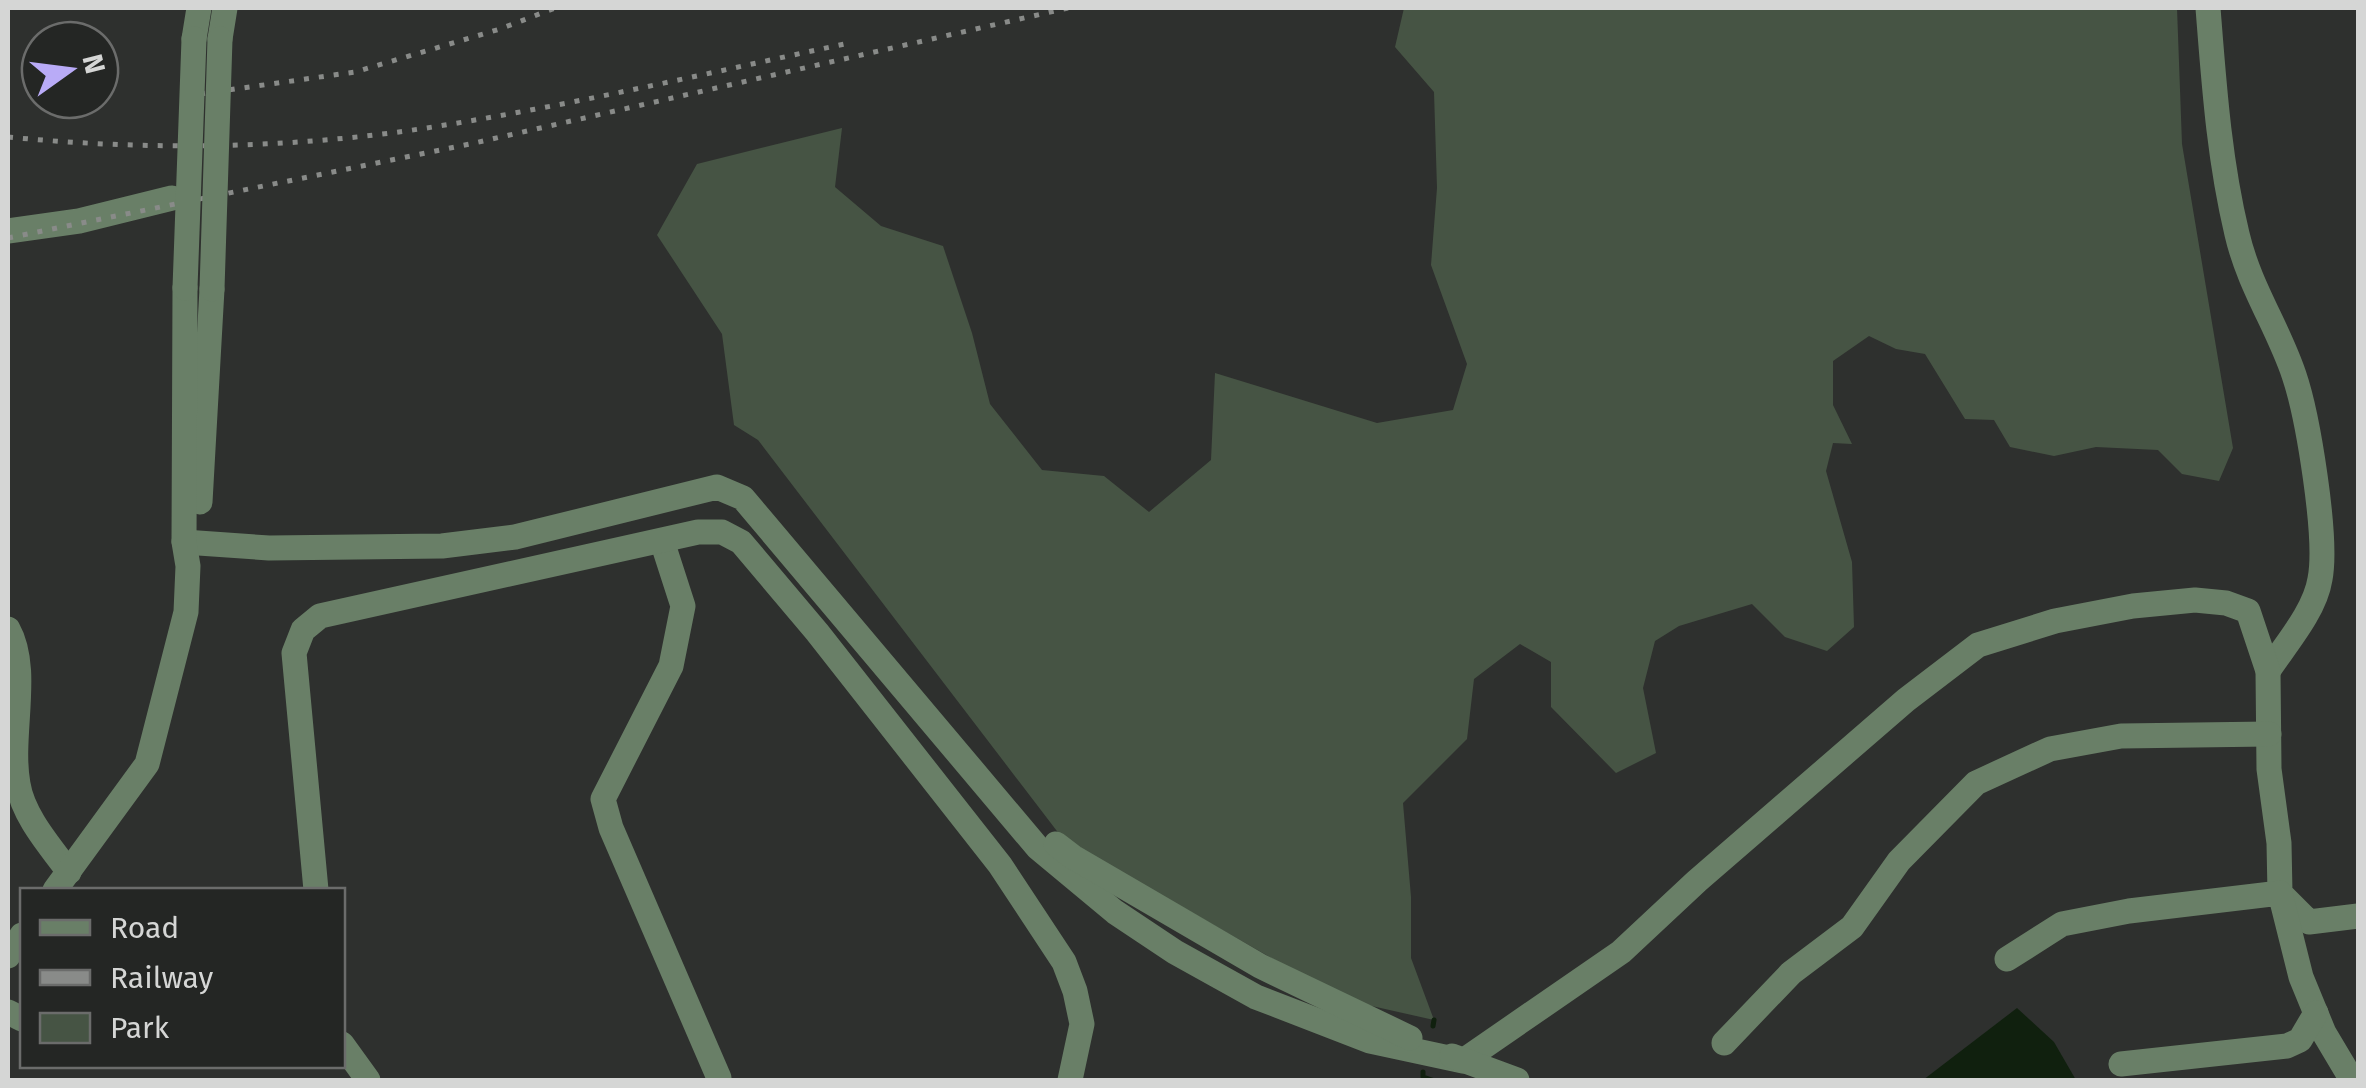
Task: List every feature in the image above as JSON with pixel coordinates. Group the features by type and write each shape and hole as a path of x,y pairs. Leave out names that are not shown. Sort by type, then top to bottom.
{"street":[{"path":"189,550 185,288 194,40 199,8"},
{"path":"8,628 19,663 13,748 18,789 62,881 147,764 186,612 212,289 220,39 225,8"},
{"path":"2208,8 2220,149 2238,238 2261,305 2294,376 2322,539 2320,581 2268,672"},
{"path":"8,231 79,221 172,198"},
{"path":"189,550 442,546 515,537 717,487 742,498 979,783 1038,848 1116,912 1175,952 1256,997 1370,1041 1464,1061 1517,1080"},
{"path":"316,888 294,653 304,630 320,616 698,532 722,532 741,542 817,632 1000,865 1064,962 1082,1024 1070,1080"},
{"path":"662,541 683,606 671,666 603,799 611,828 719,1078"},
{"path":"1464,1061 1621,952 1862,738 1978,645 2055,621 2133,606 2194,600 2226,603 2248,611 2268,672 2280,894 2301,977 2352,1080"},
{"path":"1724,1043 1791,974 1852,927 1899,861 1976,783 2050,749 2120,736 2269,734"},
{"path":"2280,894 2308,922 2358,916"},
{"path":"2006,959 2062,924 2129,911 2280,894"},
{"path":"2122,1064 2287,1046 2300,1040 2316,1013"},
{"path":"345,1048 368,1080"}],"green space":[{"path":"1404,8 2177,8 2182,144 2233,448 2219,481 2182,474 2158,450 2096,447 2054,456 2010,447 1994,420 1965,419 1925,354 1896,349 1869,336 1833,361 1833,405 1852,444 1833,443 1826,471 1852,562 1854,627 1827,651 1785,637 1752,604 1679,626 1655,641 1643,688 1656,753 1616,773 1551,707 1551,662 1520,644 1474,679 1467,739 1403,803 1411,897 1411,958 1434,1020 1345,1000 1063,839 758,440 734,425 722,334 657,235 697,164 842,128 835,187 881,226 943,246 990,404 1042,470 1104,476 1149,512 1211,460 1215,373 1377,423 1453,410 1467,364 1431,265 1437,188 1434,92 1395,47"}],"shaded area":[{"path":"2017,1008 2054,1042 2076,1080 1923,1080"}],"waterway":[{"path":"1433,1026 1434,1020"},
{"path":"1423,1072 1423,1077 1432,1080"}],"railway":[{"path":"200,94 355,72 500,29 555,8"},
{"path":"8,238 470,144 1068,8"},
{"path":"8,137 169,146 278,143 386,134 542,108 849,43"}]}
